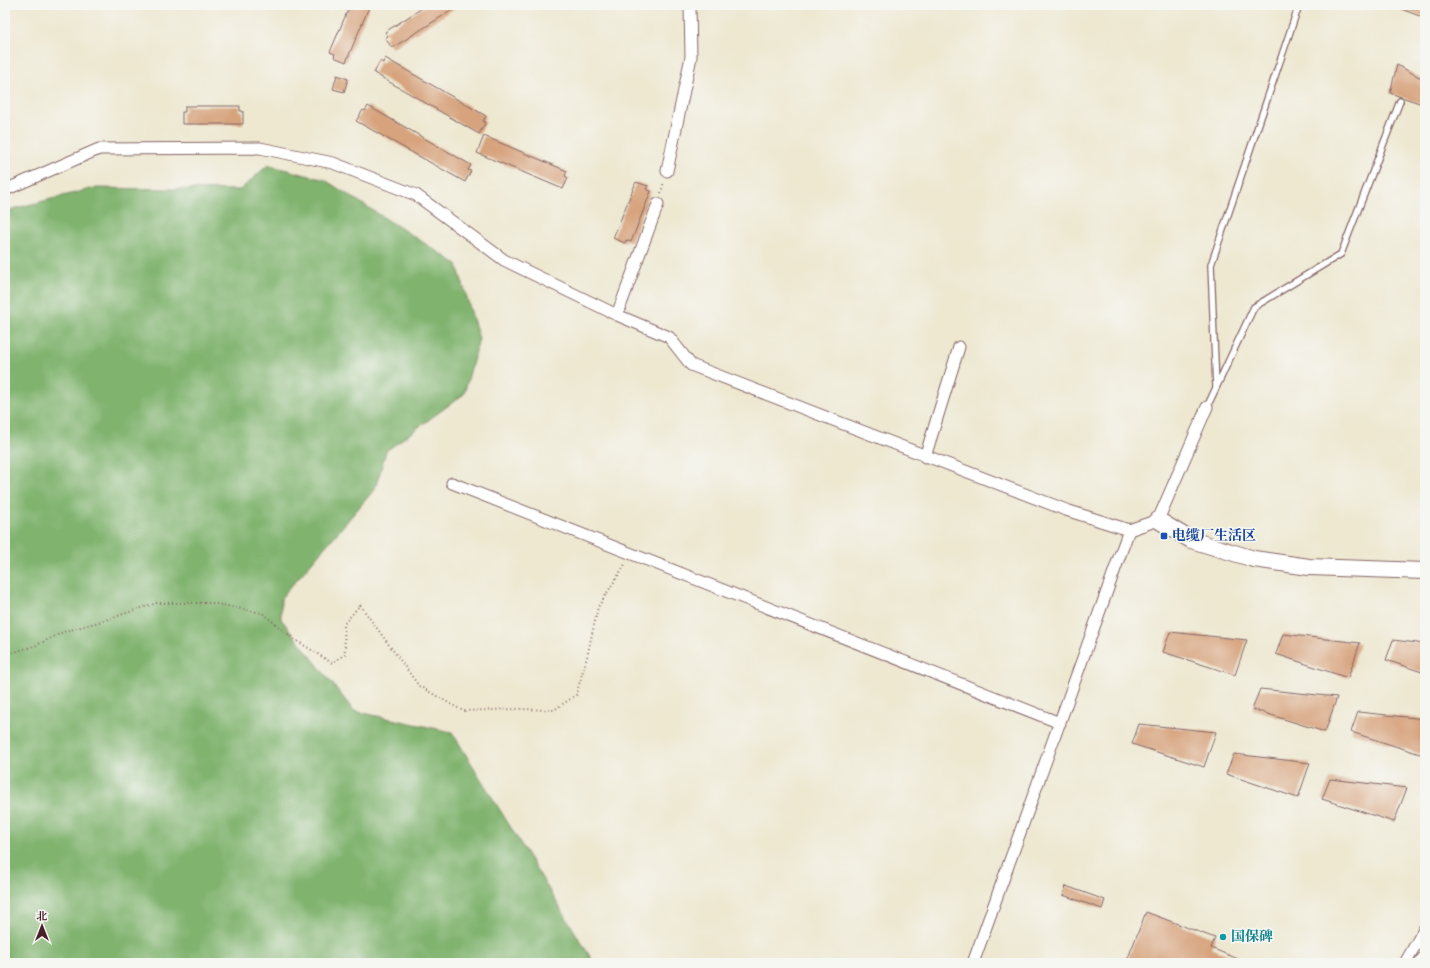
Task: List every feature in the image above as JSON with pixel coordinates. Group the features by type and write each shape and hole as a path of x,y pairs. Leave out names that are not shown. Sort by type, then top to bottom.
{"street":[{"path":"667,171 691,57 690,5"},
{"path":"5,190 99,149 260,148 333,162 416,195 504,260 617,315 669,337 691,365 925,457 1066,510 1129,530 1158,520 1207,407"},
{"path":"617,315 658,204"},
{"path":"925,457 959,347"},
{"path":"452,483 1060,723"},
{"path":"1158,520 1191,540 1254,559 1309,567 1425,571"},
{"path":"973,963 1129,530"},
{"path":"1405,963 1425,928"}],"lane":[{"path":"1216,387 1211,265 1299,5"},
{"path":"1207,407 1254,307 1341,254 1400,101"}],"path":[{"path":"658,204 667,171"},
{"path":"5,655 37,645 63,632 157,603 212,603 262,613 294,639 332,663 345,654 344,624 360,605 419,686 463,711 517,709 554,710 576,695 587,657 598,607 632,554"}],"green space":[{"path":"268,165 325,180 457,264 479,339 464,394 386,451 375,489 281,598 281,619 354,711 452,732 594,963 5,963 5,211 94,188 240,190"}],"building":[{"path":"350,5 370,5 346,62 334,57 335,54 330,52"},
{"path":"427,5 460,5 392,48 385,38 388,36 385,32"},
{"path":"1425,5 1425,18 1393,6"},
{"path":"385,58 486,116 483,121 486,122 479,134 374,73 380,61 383,63"},
{"path":"1397,65 1425,80 1425,105 1390,93"},
{"path":"337,75 348,79 344,92 333,89"},
{"path":"185,106 240,106 240,111 243,111 243,124 182,124 182,112 185,112"},
{"path":"368,106 471,165 468,170 471,171 465,182 356,121 363,110 365,111"},
{"path":"484,136 567,171 565,176 568,178 563,189 477,153"},
{"path":"636,182 648,186 646,189 651,191 631,242 626,240 625,243 613,238"},
{"path":"1170,632 1247,640 1235,675 1163,652"},
{"path":"1283,634 1360,643 1348,678 1276,654"},
{"path":"1393,640 1425,644 1425,673 1386,660"},
{"path":"1260,689 1337,697 1325,732 1252,709"},
{"path":"1358,712 1425,719 1425,748 1423,755 1351,732"},
{"path":"1139,724 1216,732 1204,767 1132,744"},
{"path":"1234,754 1310,763 1298,798 1226,774"},
{"path":"1330,779 1407,788 1394,822 1322,799"},
{"path":"1066,886 1105,900 1102,909 1063,895"},
{"path":"1146,912 1215,938 1211,948 1248,963 1126,963"}],"place":[{"name":"电缆厂生活区","path":"1164,536"},
{"name":"国保碑","path":"1223,937"}]}
